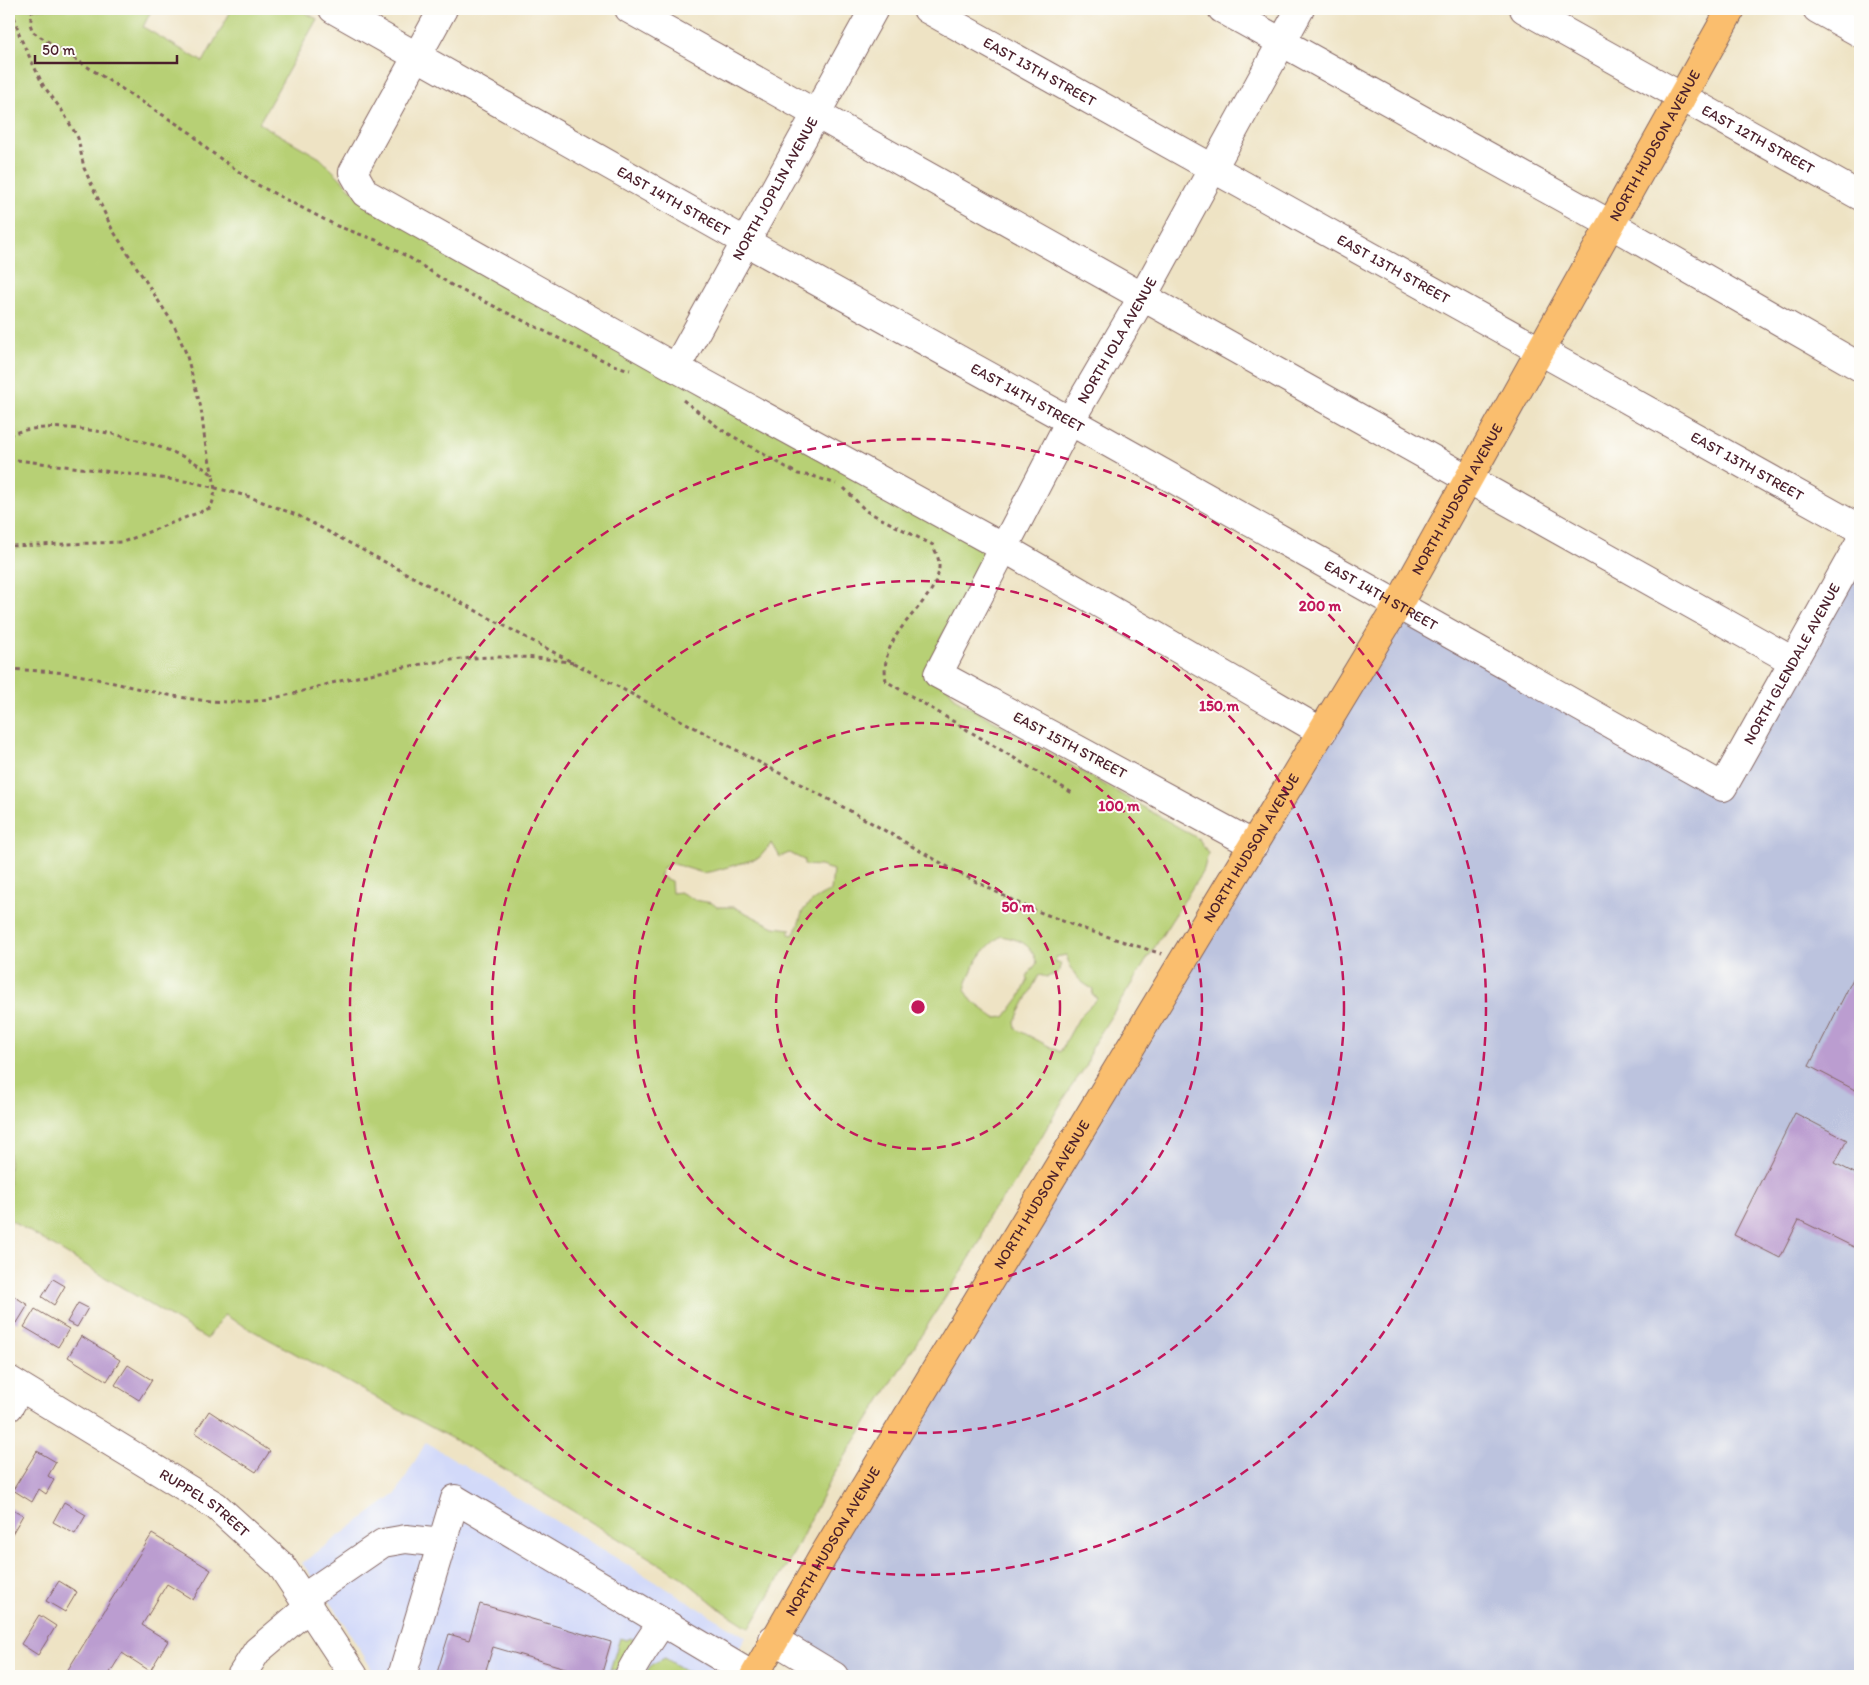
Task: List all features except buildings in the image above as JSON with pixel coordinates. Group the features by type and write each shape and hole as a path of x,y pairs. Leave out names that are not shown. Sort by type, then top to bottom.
{"main road":[{"name":"NORTH HUDSON AVENUE","path":"753,1676 773,1639 1398,605 1542,351 1731,9"}],"street":[{"name":"EAST 14TH STREET","path":"333,9 746,242 1070,421 1723,787"},
{"path":"443,9 353,172 365,193 676,368 1004,548 1322,732"},
{"path":"628,9 1470,478 1793,661"},
{"name":"NORTH JOPLIN AVENUE","path":"676,368 874,9"},
{"name":"EAST 13TH STREET","path":"927,9 1860,529"},
{"path":"1222,9 1612,225 1860,367"},
{"name":"NORTH IOLA AVENUE","path":"938,674 1070,421 1143,296 1300,9"},
{"name":"EAST 12TH STREET","path":"1524,9 1860,196"},
{"path":"1817,9 1860,33"},
{"name":"NORTH GLENDALE AVENUE","path":"1723,787 1860,542"},
{"name":"EAST 15TH STREET","path":"938,674 1254,845"},
{"name":"RUPPEL STREET","path":"13,1392 216,1506 281,1565 354,1676"},
{"path":"402,1676 455,1499 753,1676"},
{"path":"241,1676 257,1651 306,1603 383,1543 406,1539 442,1543"},
{"path":"629,1676 631,1669 662,1622"},
{"path":"773,1639 834,1676"}],"path":[{"path":"9,546 123,542 210,508 214,499 215,488 205,442 201,408 186,354 174,325 112,229 84,168 78,138 63,112 43,85 20,37 12,9"},
{"path":"34,9 30,24 33,32 191,133 207,149 256,184 330,222 376,240 402,253 471,294 613,365 631,370"},
{"path":"674,395 722,430 798,474 814,476 841,486 866,511 933,545 939,563 937,577 922,602 900,627 890,647 884,668 886,680 1074,794"},
{"path":"9,435 41,427 86,430 125,437 173,452 203,466 213,474"},
{"path":"9,459 192,482 247,496 299,516 856,814 955,871 1022,905 1078,927 1184,961"},
{"path":"9,670 86,676 171,696 209,702 243,702 367,675 449,660 524,657 578,665"}],"shaded area":[{"path":"1860,542 1860,1676 834,1676 773,1639 1398,605 1723,786"},
{"path":"426,1442 746,1637 723,1676 376,1676 336,1610 302,1563 396,1494"}],"green space":[{"path":"9,9 152,9 143,27 203,62 232,9 299,9 317,19 259,123 320,158 359,197 990,547 939,642 932,666 957,700 1199,839 1208,853 1204,869 1091,1048 1087,1065 1069,1090 1010,1190 988,1215 981,1240 828,1484 796,1549 750,1628 720,1609 681,1577 473,1450 224,1315 207,1339 9,1219","holes":["772,843 780,857 789,853 804,860 804,865 820,866 833,870 831,891 819,897 804,909 793,935 789,934 791,929 774,927 734,907 717,907 712,903 695,900 680,892 672,893 671,881 659,876 663,868 671,863 703,873 759,858","1001,936 1019,941 1028,947 1037,963 1027,976 1028,980 1020,997 1005,1017 995,1018 973,1002 965,990 970,974 978,959","1066,955 1076,975 1083,983 1093,989 1092,995 1098,998 1080,1016 1060,1052 1016,1029 1015,1021 1039,975 1047,977 1058,973 1061,963 1055,963 1056,957"]},
{"path":"620,1638 626,1640 631,1638 638,1642 625,1655 617,1670 610,1670"},
{"path":"665,1658 693,1676 643,1676 652,1664"}]}
